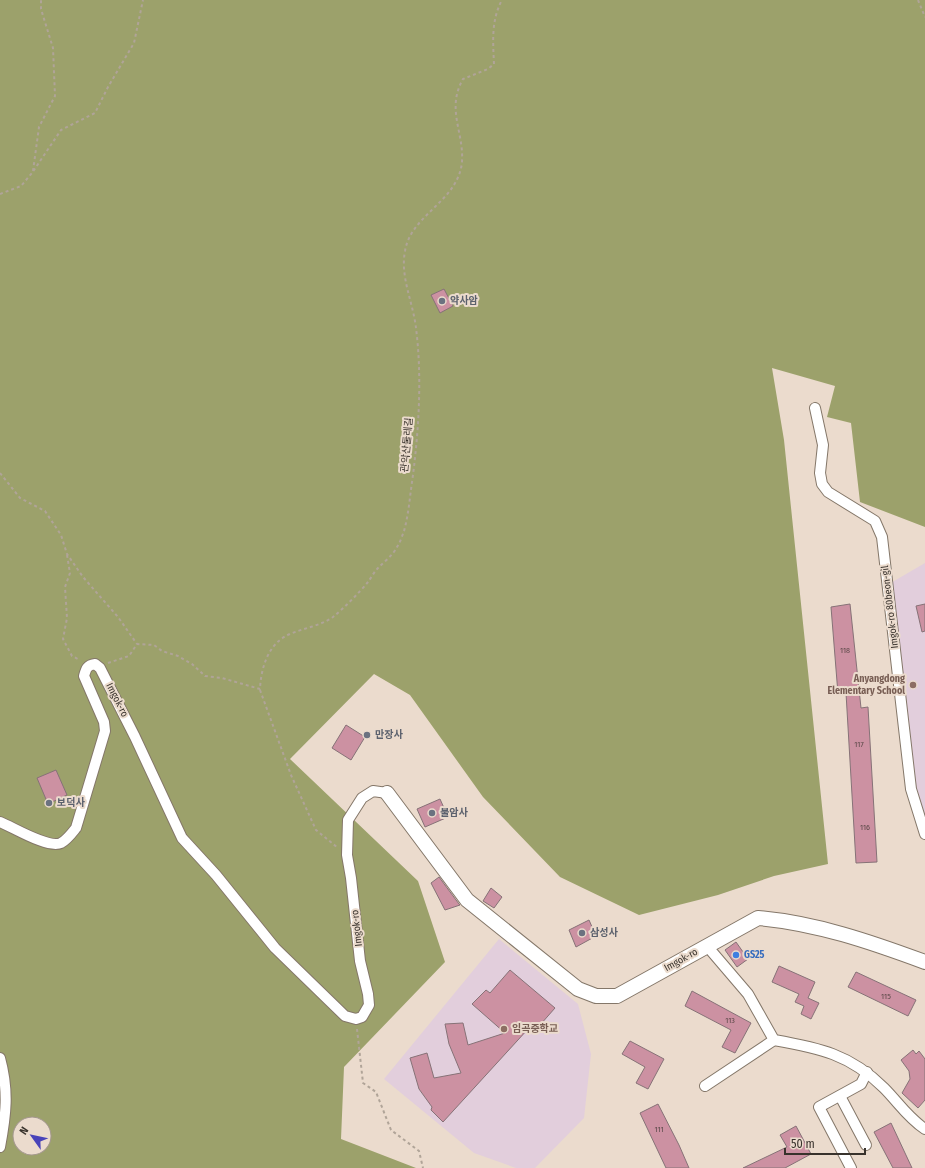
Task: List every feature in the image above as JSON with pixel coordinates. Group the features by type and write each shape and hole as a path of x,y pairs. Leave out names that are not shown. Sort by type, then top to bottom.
{"street":[{"name":"Imgok-ro 80beon-gil","path":"816,408 823,445 820,472 822,484 828,492 875,521 882,537 911,789 925,834"},
{"path":"90,664 95,664 100,668"},
{"name":"Imgok-ro","path":"0,822 44,842 59,844 76,828 105,731 101,715 84,676 86,669 90,664"},
{"name":"Imgok-ro","path":"100,668 135,737 182,838 216,875 275,948 345,1016 356,1019 362,1017 369,1005 368,994 360,961 347,855 348,820 362,798 373,791 387,793 467,900 578,989 596,996 617,996 758,918 784,921 846,935 925,962"},
{"path":"707,946 748,994 774,1040"},
{"path":"705,1086 774,1040 827,1051 847,1059 867,1072 904,1112 925,1129"},
{"path":"0,1058 5,1076 7,1100 0,1147"},
{"path":"851,1168 819,1107 860,1084 867,1072"},
{"path":"840,1096 866,1145"}],"path":[{"path":"32,173 39,127 55,96 53,48 41,9 41,0"},
{"path":"0,194 21,186 32,173 61,130 95,113 108,87 134,43 143,0"},
{"name":"관악산둘레길","path":"260,689 261,674 268,654 278,642 289,634 309,629 332,618 367,584 377,569 397,547 403,531 408,513 415,458 420,379 416,326 403,266 405,247 407,240 415,227 449,194 456,180 462,162 461,145 455,117 456,94 462,79 488,69 494,64 493,42 495,12 502,0"},
{"path":"918,0 925,17"},
{"path":"0,473 20,498 46,511 62,535 70,573 65,587 67,618 63,639 72,656 86,664 90,664"},
{"path":"67,554 83,577 118,617 137,644"},
{"path":"137,644 154,645 162,651 178,656 192,664 206,676 222,678 260,689 291,775 316,830 347,855"},
{"path":"100,668 112,660 129,656 137,644"},
{"path":"356,1019 363,1083 376,1092 391,1130 419,1150 423,1168"}],"shaded area":[{"name":"Anyangdong Elementary School","path":"925,563 925,821 912,786 889,584"},
{"name":"임곡중학교","path":"499,939 578,1004 591,1054 584,1118 535,1168 516,1168 474,1153 384,1079"}],"green space":[{"path":"0,0 925,0 925,527 860,502 851,423 827,417 835,386 772,368 784,440 828,864 774,876 718,895 639,915 560,877 483,797 410,695 374,674 290,759 418,881 445,962 344,1067 341,1139 416,1168 0,1168"}],"building":[{"name":"약사암","path":"444,289 453,306 440,313 431,295"},
{"path":"850,604 861,708 868,707 877,862 856,863 846,693 838,694 831,607"},
{"path":"925,604 925,631 922,632 916,606"},
{"name":"만장사","path":"346,725 365,737 351,760 332,748"},
{"name":"보덕사","path":"56,770 67,795 48,804 37,778"},
{"name":"불암사","path":"440,799 448,817 425,827 417,809"},
{"path":"439,877 460,905 445,910 431,883"},
{"path":"491,888 502,897 494,908 483,901"},
{"name":"삼성사","path":"589,920 596,936 576,947 569,930"},
{"name":"GS25","path":"736,942 748,959 737,967 725,950"},
{"path":"779,966 815,982 808,998 819,1003 811,1019 801,1014 804,1006 795,1002 799,994 772,982"},
{"name":"임곡중학교","path":"510,970 555,1008 533,1033 528,1029 443,1122 431,1110 432,1107 419,1089 410,1058 427,1053 434,1078 461,1073 449,1044 445,1024 463,1023 468,1045 505,1033 472,1004 486,990 490,993"},
{"path":"856,972 916,1000 908,1016 848,987"},
{"path":"692,991 751,1023 735,1053 722,1047 731,1030 685,1006"},
{"path":"630,1041 664,1059 648,1089 636,1083 645,1067 622,1054"},
{"path":"913,1050 916,1054 919,1051 925,1059 925,1100 918,1108 902,1093 910,1079 909,1071 901,1060"},
{"path":"658,1104 689,1168 666,1168 640,1113"},
{"path":"891,1123 912,1168 893,1168 874,1132"},
{"path":"796,1126 811,1154 785,1168 743,1168 787,1147 780,1135"}],"place":[{"name":"약사암","path":"442,301"},
{"name":"Anyangdong Elementary School","path":"913,685"},
{"name":"만장사","path":"367,735"},
{"name":"보덕사","path":"49,803"},
{"name":"불암사","path":"432,813"},
{"name":"삼성사","path":"582,933"},
{"name":"GS25","path":"736,955"},
{"name":"임곡중학교","path":"504,1029"}]}
